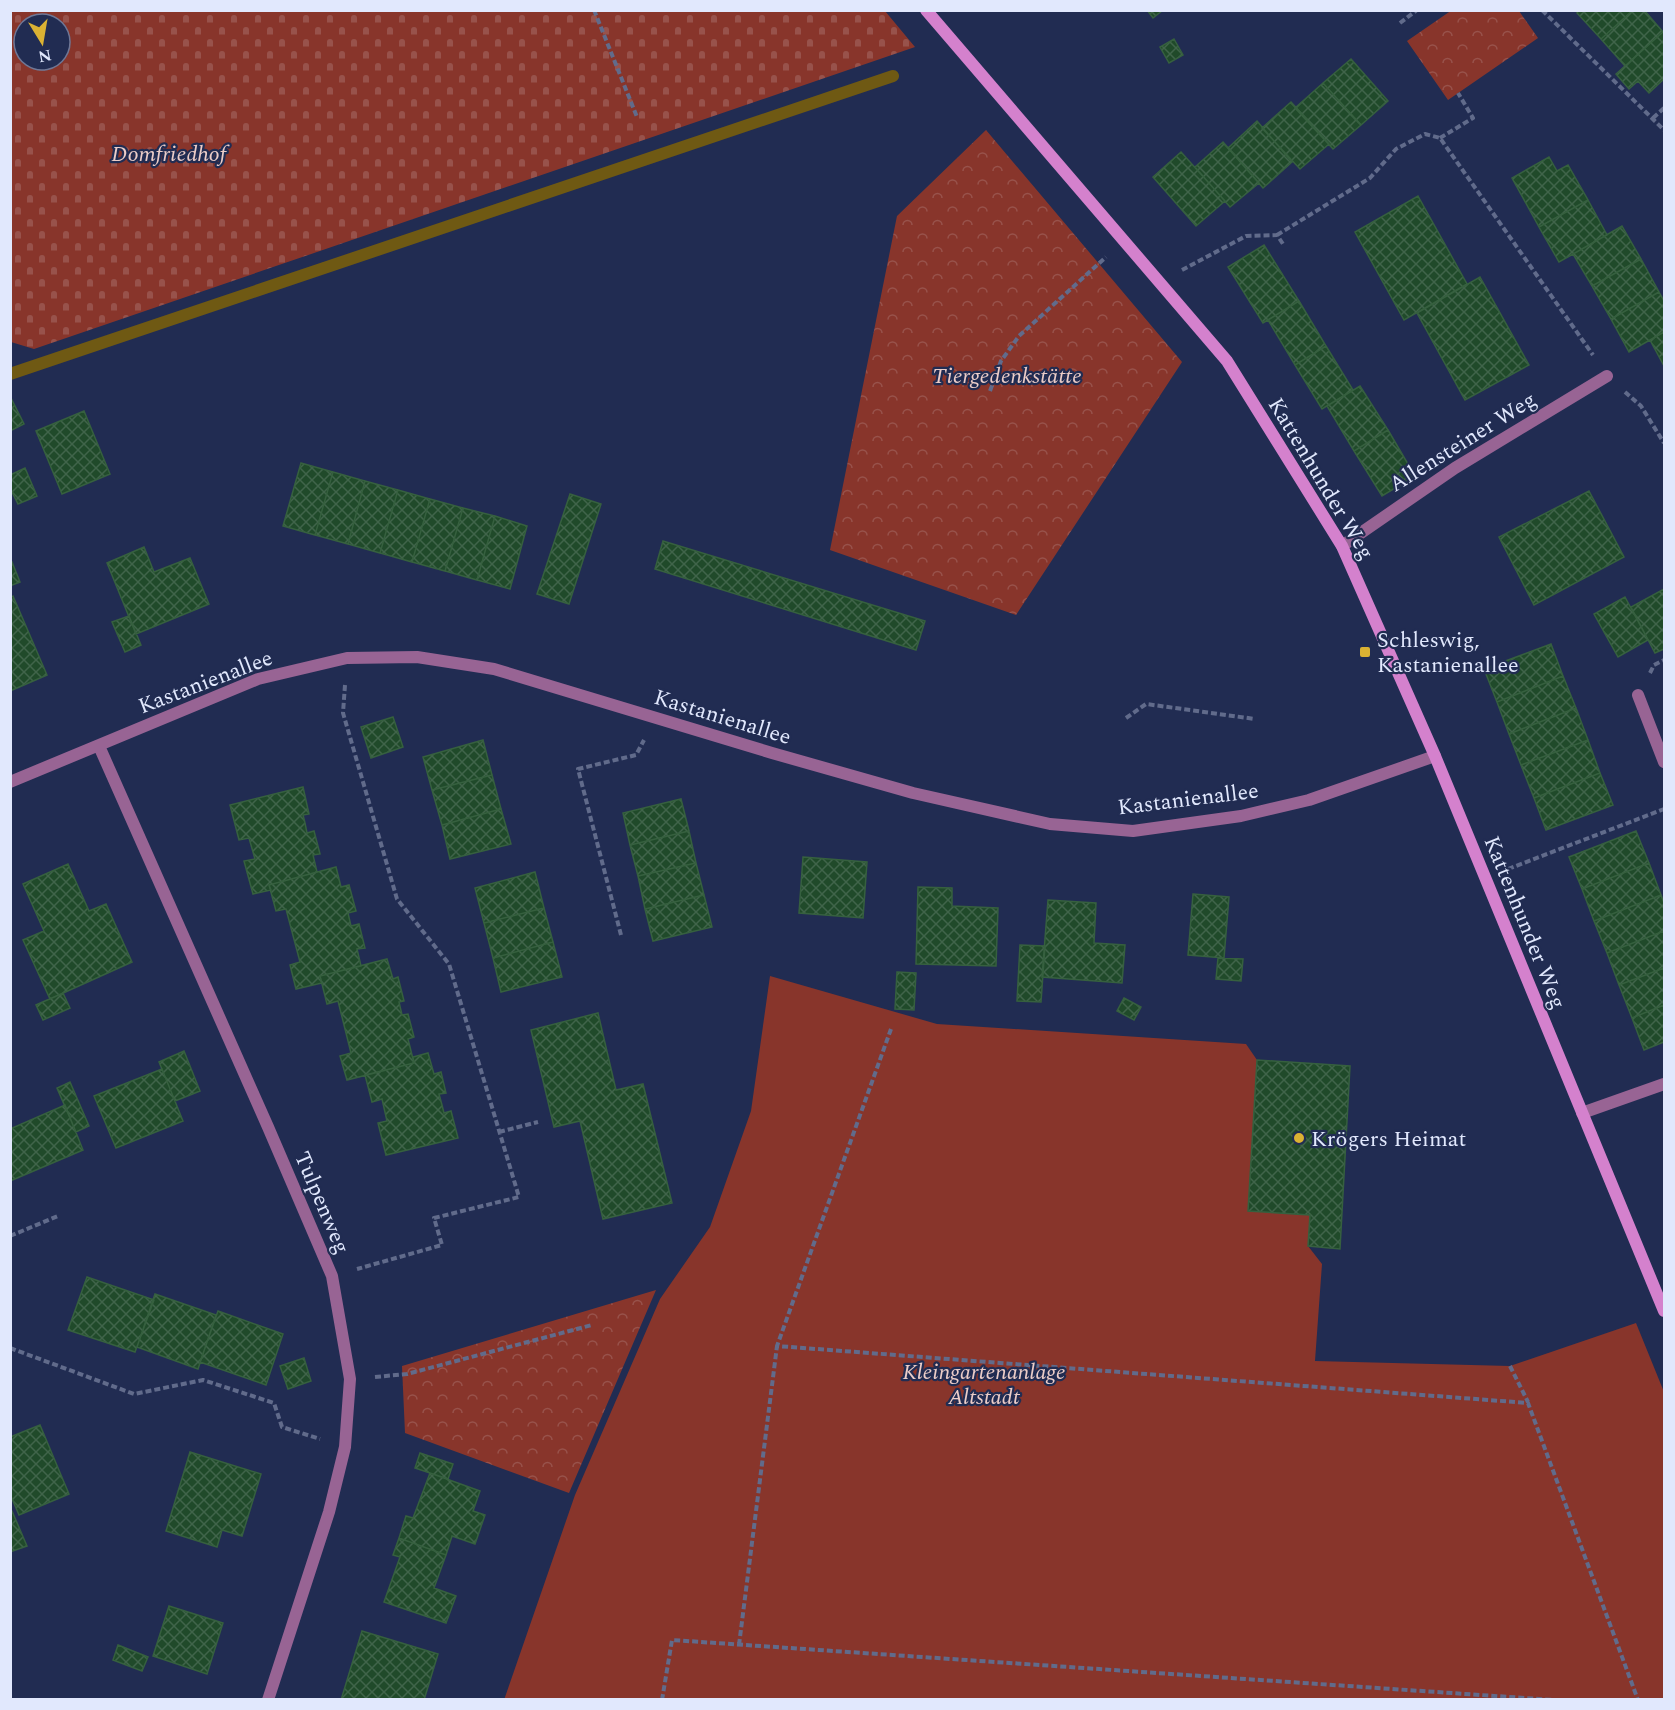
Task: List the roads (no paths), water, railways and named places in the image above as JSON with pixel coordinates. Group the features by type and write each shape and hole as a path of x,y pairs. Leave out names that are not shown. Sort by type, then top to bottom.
{"street":[{"name":"Kattenhunder Weg","path":"926,10 1227,361 1342,546 1435,756 1665,1311"},
{"name":"Allensteiner Weg","path":"1342,546 1455,468 1607,376"},
{"name":"Kastanienallee","path":"10,782 258,679 347,658 417,657 494,669 783,756 924,795 1050,824 1133,831 1241,816 1309,800 1435,756"},
{"path":"1638,695 1665,762"},
{"name":"Tulpenweg","path":"99,746 332,1276 350,1379 345,1447 329,1512 268,1700"},
{"path":"1582,1113 1665,1084"}],"waterway":[{"path":"10,374 893,76"}],"place":[{"name":"Schleswig, Kastanienallee","path":"1365,652"},
{"name":"Krögers Heimat","path":"1299,1138"}],"park label":[{"name":"Domfriedhof","path":"169,153"},
{"name":"Tiergedenkstätte","path":"1007,375"},
{"name":"Kleingartenanlage Altstadt","path":"984,1384"}]}
